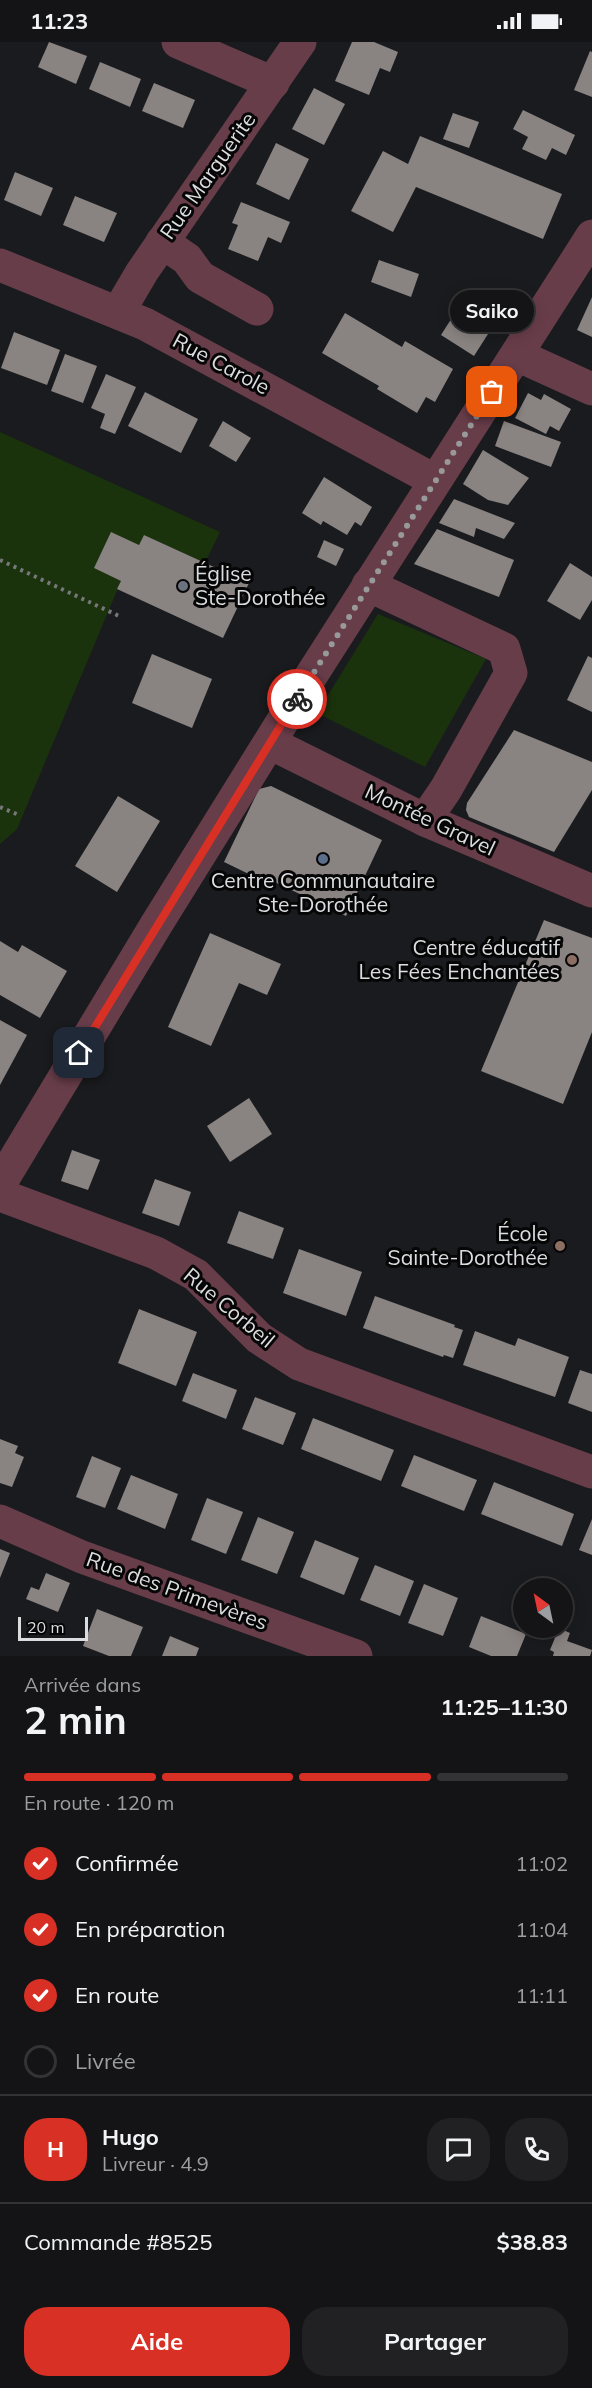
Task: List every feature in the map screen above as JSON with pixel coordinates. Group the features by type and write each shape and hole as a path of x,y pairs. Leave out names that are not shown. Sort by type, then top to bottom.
{"street":[{"path":"178,42 273,82"},
{"name":"Rue Marguerite","path":"119,311 162,242 300,42"},
{"path":"0,1184 156,924 434,480 592,236"},
{"path":"162,242 187,259 200,277 257,309"},
{"name":"Rue Carole","path":"0,265 119,311 434,480"},
{"path":"517,355 592,389"},
{"path":"368,585 504,649 511,673 446,789 425,820"},
{"name":"Montée Gravel","path":"270,743 425,820 592,891"},
{"name":"Rue Corbeil","path":"0,1195 156,1253 196,1275 259,1338 298,1364 592,1472"},
{"name":"Rue des Primevères","path":"0,1521 82,1557 356,1656"}],"path":[{"path":"0,560 119,616"},
{"path":"0,807 19,815"}],"green space":[{"path":"0,432 220,532 205,563 144,535 139,545 111,533 94,568 121,581 17,829 0,844"},
{"path":"378,614 486,659 425,767 317,713"}],"building":[{"path":"49,42 87,56 76,84 38,67"},
{"path":"352,42 374,42 398,52 390,72 380,68 369,95 335,81"},
{"path":"590,51 592,52 592,97 574,90"},
{"path":"100,62 141,79 130,107 89,89"},
{"path":"154,83 195,100 183,128 142,111"},
{"path":"314,88 345,104 324,145 292,129"},
{"path":"523,110 575,135 566,155 552,148 546,160 522,149 528,137 513,129"},
{"path":"453,113 479,122 469,148 443,139"},
{"path":"420,136 562,194 543,239 416,187 393,232 351,211 383,151 408,164"},
{"path":"276,143 309,159 289,200 256,184"},
{"path":"15,172 53,188 41,216 4,200"},
{"path":"75,196 117,213 104,242 63,225"},
{"path":"241,202 290,222 281,243 268,237 258,261 228,249 238,225 232,223"},
{"path":"379,260 419,274 411,297 371,282"},
{"path":"592,297 592,337 577,330"},
{"path":"462,302 495,323 474,356 441,335"},
{"path":"345,313 402,347 405,341 453,369 435,402 426,397 417,413 377,389 379,386 322,353"},
{"path":"14,332 60,350 47,385 1,368"},
{"path":"65,354 97,366 83,403 51,391"},
{"path":"106,374 136,387 115,434 100,428 105,414 91,408"},
{"path":"145,392 198,419 181,453 128,426"},
{"path":"528,393 541,400 544,394 571,409 559,431 550,426 546,434 515,418"},
{"path":"223,421 251,438 236,462 209,446"},
{"path":"504,421 561,442 551,467 495,446"},
{"path":"483,450 529,478 508,505 488,500 463,484"},
{"path":"324,477 372,507 361,526 355,522 347,535 323,521 321,525 302,513"},
{"path":"454,499 515,523 504,539 476,528 474,537 439,523"},
{"path":"437,529 514,560 499,597 414,564"},
{"name":"Église Ste-Dorothée","path":"111,532 139,545 144,535 249,583 223,638 117,589 121,581 94,568"},
{"path":"324,540 344,549 336,566 317,557"},
{"path":"570,563 592,577 592,600 580,620 547,601"},
{"path":"152,654 212,679 192,728 132,703"},
{"path":"588,656 592,658 592,712 567,700"},
{"path":"514,730 592,762 592,790 554,852 469,817 466,810 467,803"},
{"name":"Centre Communautaire Ste-Dorothée","path":"271,786 382,840 346,916 264,877 261,880 224,862 259,789"},
{"path":"118,796 160,821 117,892 75,866"},
{"path":"544,920 592,938 592,1032 563,1104 481,1071"},
{"path":"210,933 281,964 267,995 239,983 211,1046 168,1027"},
{"path":"0,941 18,952 22,945 67,971 40,1018 0,995"},
{"path":"0,1020 27,1035 0,1085"},
{"path":"249,1098 272,1134 230,1162 207,1126"},
{"path":"72,1150 100,1160 88,1190 61,1181"},
{"path":"155,1179 191,1192 179,1226 142,1213"},
{"path":"239,1211 284,1228 273,1259 227,1243"},
{"path":"299,1249 362,1272 346,1316 283,1293"},
{"path":"375,1296 463,1330 453,1358 444,1355 443,1357 363,1328"},
{"path":"139,1309 197,1332 176,1386 118,1363"},
{"path":"475,1331 515,1346 518,1338 569,1357 555,1397 463,1365"},
{"path":"580,1370 592,1374 592,1412 568,1403"},
{"path":"193,1373 237,1390 226,1419 182,1401"},
{"path":"255,1397 296,1413 283,1445 242,1429"},
{"path":"313,1418 394,1450 381,1481 301,1449"},
{"path":"0,1439 18,1446 15,1453 24,1457 12,1487 0,1483"},
{"path":"414,1455 477,1480 464,1511 401,1486"},
{"path":"92,1456 121,1468 105,1508 76,1497"},
{"path":"131,1475 178,1494 165,1529 117,1509"},
{"path":"494,1482 574,1514 562,1546 481,1514"},
{"path":"207,1498 243,1512 226,1554 191,1540"},
{"path":"258,1517 294,1532 277,1574 241,1560"},
{"path":"592,1519 592,1555 579,1550"},
{"path":"315,1540 359,1558 344,1595 300,1577"},
{"path":"0,1549 10,1553 0,1578"},
{"path":"375,1565 414,1581 400,1616 360,1600"},
{"path":"46,1573 70,1583 58,1612 26,1599 31,1587 39,1590"},
{"path":"424,1584 458,1598 443,1636 408,1623"},
{"path":"97,1609 143,1627 131,1656 109,1656 83,1646"},
{"path":"481,1616 513,1629 513,1638 524,1638 517,1656 491,1656 469,1647"},
{"path":"170,1636 199,1648 196,1656 162,1656"},
{"path":"555,1638 568,1638 567,1641 592,1650 590,1656 553,1656 554,1652 550,1650"}],"way so far":[{"path":"297,699 492,392"}],"place":[{"name":"Saiko","path":"492,392"},
{"name":"Église Ste-Dorothée","path":"183,586"},
{"name":"Centre Communautaire Ste-Dorothée","path":"323,859"},
{"name":"Centre éducatif Les Fées Enchantées","path":"572,960"},
{"name":"École Sainte-Dorothée","path":"560,1246"}],"route":[{"path":"79,1053 156,924 297,699"}]}
